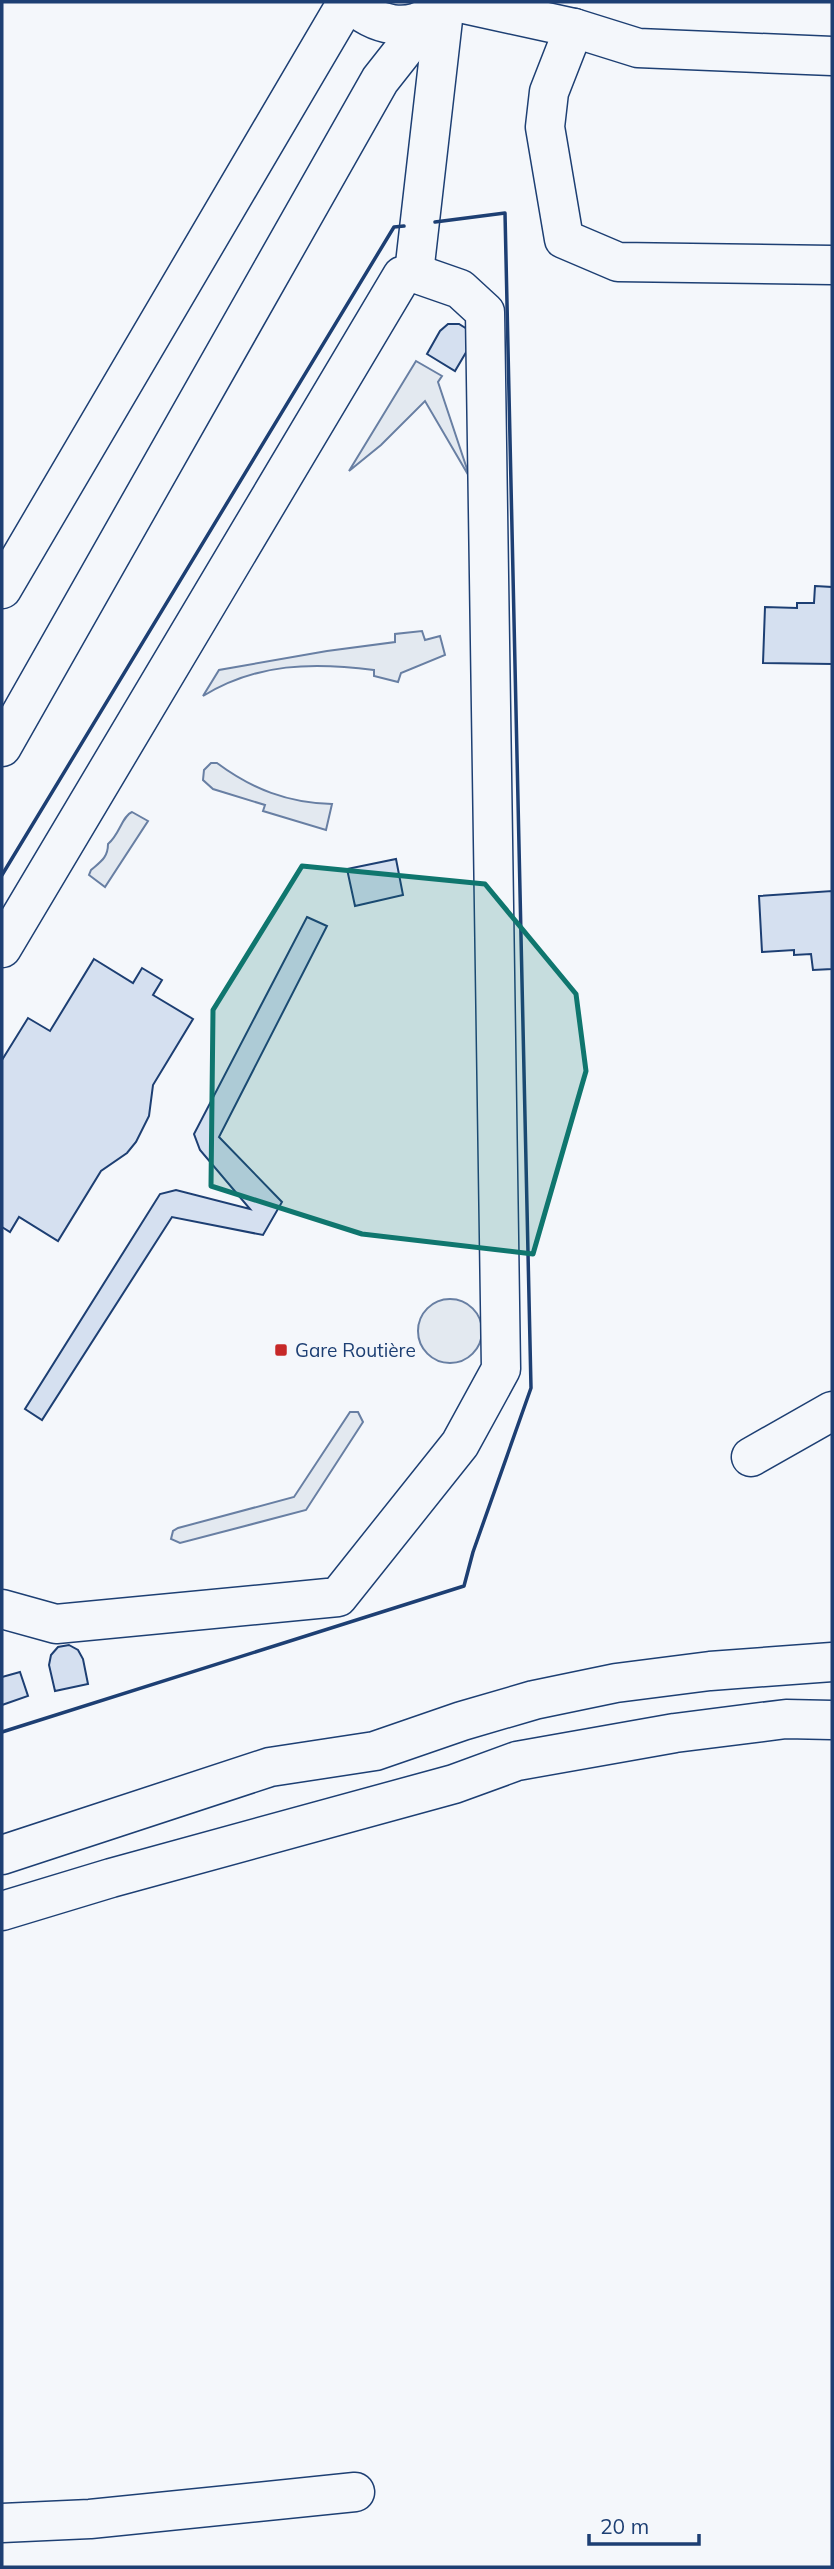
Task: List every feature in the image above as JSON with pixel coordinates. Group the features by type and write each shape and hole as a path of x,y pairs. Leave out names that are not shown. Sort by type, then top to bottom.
{"main road":[{"path":"2,589 348,2 379,23 397,26 416,23 444,5 574,28 638,48 832,56"},
{"path":"414,273 444,5"},
{"path":"2,747 380,80 444,5"},
{"path":"574,28 549,92 545,127 564,239 618,262 832,265"},
{"path":"2,948 402,276 414,273 460,289 485,312 501,1369 460,1444 338,1598 56,1624 2,1609"},
{"path":"751,1457 832,1411"},
{"path":"2,1856 270,1767 375,1751 534,1700 616,1683 710,1671 832,1662"},
{"path":"2,1911 111,1878 454,1784 517,1761 676,1733 786,1719 832,1720"},
{"path":"2,2524 90,2519 355,2492"}],"highlighted area":[{"path":"302,866 485,884 576,994 586,1071 533,1254 362,1234 211,1186 213,1010"}],"shaded area":[{"path":"416,361 442,376 438,382 470,478 425,401 381,445 349,471"},
{"path":"422,631 425,640 440,636 445,655 401,673 398,682 374,676 374,670 307,666 265,671 244,677 203,696 219,670 395,642 395,634"},
{"path":"211,763 217,763 271,793 300,801 332,804 326,830 263,811 265,805 213,789 203,780 204,770"},
{"path":"132,812 148,821 105,887 89,875 105,856 108,844"},
{"path":"450,1299 473,1308 482,1331 473,1354 450,1363 427,1354 418,1331 427,1308"},
{"path":"350,1412 358,1412 363,1422 306,1510 180,1543 171,1539 173,1531 178,1528 294,1497"}],"building":[{"path":"448,324 459,324 467,329 468,349 455,371 427,354 440,331"},
{"path":"815,586 832,587 832,664 763,663 765,607 797,608 797,603 814,603"},
{"path":"396,859 403,895 355,906 347,869"},
{"path":"832,891 832,969 813,970 811,954 794,955 794,950 762,952 759,896"},
{"path":"307,917 327,926 219,1137 282,1202 263,1235 172,1217 42,1420 25,1409 160,1194 176,1190 250,1209 200,1150 194,1134"},
{"path":"94,959 133,983 142,968 162,980 153,995 193,1019 153,1085 149,1116 136,1142 127,1153 101,1171 58,1241 19,1217 10,1232 2,1227 2,1060 28,1018 50,1031"},
{"path":"69,1645 78,1650 83,1659 88,1684 55,1691 49,1665 51,1655 58,1647"},
{"path":"20,1672 28,1696 2,1705 2,1677"}],"wall":[{"path":"2,1732 464,1586 473,1552 531,1388 505,213 435,222"},
{"path":"2,875 394,227 404,226"}],"place":[{"name":"Gare Routière","path":"281,1350"}]}
